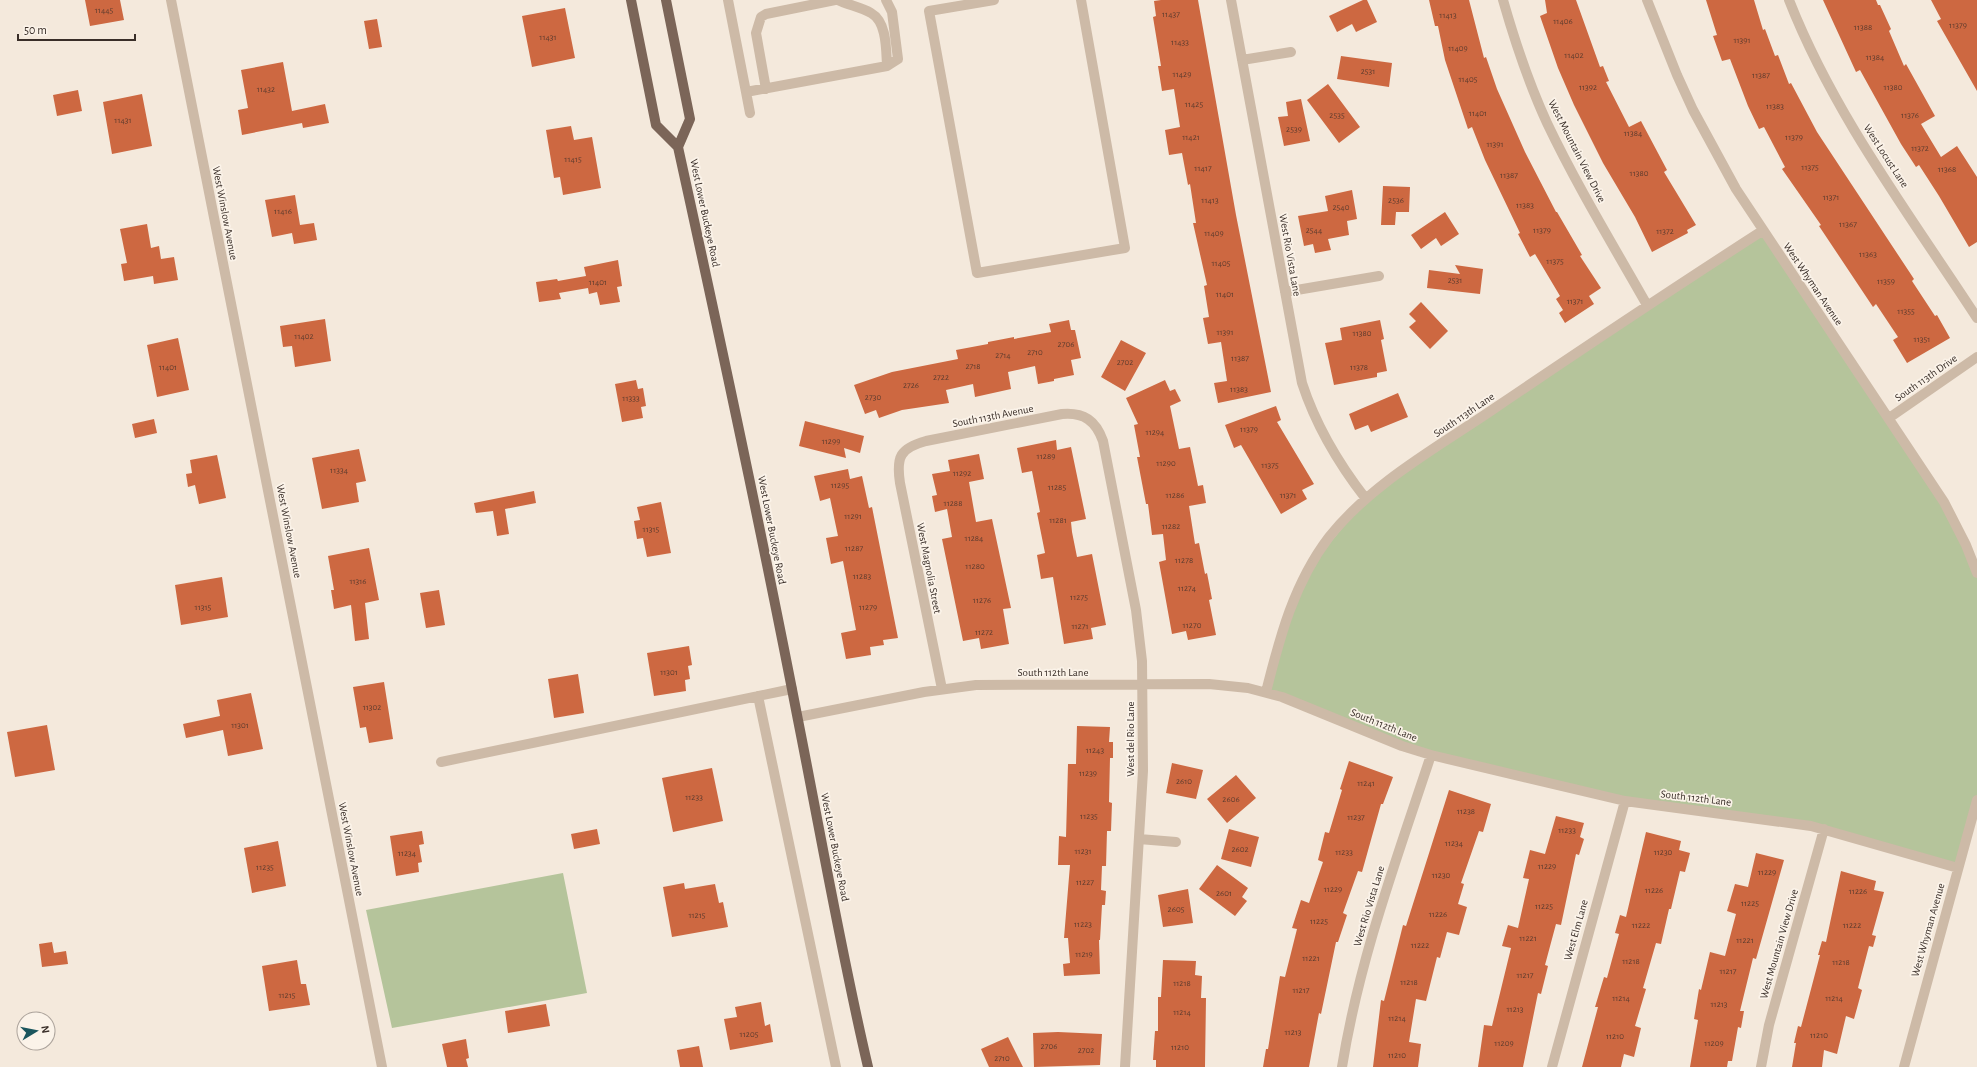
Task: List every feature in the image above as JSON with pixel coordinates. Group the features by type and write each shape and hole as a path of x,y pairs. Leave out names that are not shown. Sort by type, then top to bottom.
{"main road":[{"path":"631,0 656,125 678,148"},
{"name":"West Lower Buckeye Road","path":"666,0 690,120 678,148 734,400 856,1016 868,1067"}],"street":[{"name":"West Winslow Avenue","path":"171,0 382,1067"},
{"path":"728,0 750,113"},
{"path":"766,89 756,33 761,17 766,14 837,0 871,13 878,20 885,38 887,66"},
{"path":"746,92 887,66 898,59 892,12 886,0"},
{"path":"994,0 930,10 977,273 1125,248 1081,0"},
{"name":"West Rio Vista Lane","path":"1231,0 1298,366 1308,400 1333,452 1366,499"},
{"name":"West Mountain View Drive","path":"1503,0 1523,62 1547,122 1577,182 1647,305"},
{"name":"West Whyman Avenue","path":"1647,0 1677,75 1693,110 1722,164 1762,230 1944,502 1966,545 1977,573"},
{"name":"West Locust Lane","path":"1789,0 1819,66 1852,127 1977,318"},
{"path":"1242,60 1291,52"},
{"name":"South 113th Lane","path":"1266,692 1290,607 1307,571 1329,537 1366,499 1408,466 1647,305 1762,230"},
{"path":"1284,292 1379,276"},
{"name":"South 113th Drive","path":"1889,418 1977,358"},
{"name":"South 113th Avenue","path":"902,452 926,441 1062,414 1082,415 1089,418"},
{"name":"West del Rio Lane","path":"1089,418 1100,433 1139,626 1142,684 1143,771 1125,1067"},
{"name":"West Magnolia Street","path":"902,452 898,461 900,483 942,689"},
{"name":"South 112th Lane","path":"798,717 942,689 996,684 1209,684 1248,688 1266,692 1299,703 1402,746 1431,755 1625,800 1797,823 1824,829 1958,868"},
{"path":"441,762 792,689"},
{"path":"758,696 836,1067"},
{"name":"West Rio Vista Lane","path":"1342,1067 1352,1008 1369,944 1431,755"},
{"name":"West Elm Lane","path":"1552,1067 1625,800"},
{"name":"West Whyman Avenue","path":"1904,1067 1977,800"},
{"name":"West Mountain View Drive","path":"1761,1067 1769,1025 1824,829"},
{"path":"1139,839 1176,842"}],"green space":[{"path":"1762,231 1929,479 1977,573 1977,800 1958,868 1839,833 1646,803 1431,755 1266,692 1307,571 1366,499"},
{"path":"563,873 587,993 392,1028 366,910"}],"building":[{"path":"85,0 120,0 124,20 90,26"},
{"path":"1198,0 1236,215 1271,392 1218,403 1214,383 1227,381 1221,342 1208,344 1203,318 1209,317 1204,286 1207,285 1193,223 1196,223 1190,184 1188,185 1182,153 1169,155 1165,130 1180,127 1174,89 1162,91 1158,66 1161,66 1153,17 1156,16 1154,1"},
{"path":"1363,0 1367,0 1377,22 1356,32 1352,24 1337,32 1329,16"},
{"path":"1429,0 1469,0 1484,58 1486,57 1497,89 1525,152 1556,212 1582,255 1580,256 1601,288 1589,296 1594,304 1565,323 1559,313 1563,310 1556,299 1560,296 1535,254 1530,257 1518,234 1520,233 1485,160 1472,127 1468,129 1445,60 1438,26 1435,26"},
{"path":"1545,0 1576,0 1600,67 1603,66 1609,81 1606,82 1629,127 1641,121 1667,170 1664,172 1696,225 1687,230 1688,233 1652,252 1635,217 1603,163 1574,105 1558,68 1540,16 1547,13"},
{"path":"1706,0 1754,0 1763,30 1765,29 1775,56 1778,55 1789,84 1791,83 1817,132 1914,279 1912,281 1935,316 1937,315 1950,338 1907,363 1893,340 1898,337 1876,304 1873,307 1819,226 1821,225 1782,169 1785,167 1764,127 1759,129 1748,106 1730,59 1722,61 1713,36 1717,35"},
{"path":"1823,0 1876,0 1878,5 1880,5 1891,29 1889,31 1904,66 1906,64 1935,116 1921,124 1941,157 1957,146 1977,177 1977,242 1969,247 1919,165 1916,167 1901,144 1860,70 1856,72"},
{"path":"1931,0 1977,0 1977,91 1937,21 1941,19"},
{"path":"565,8 575,58 532,67 522,16"},
{"path":"377,19 382,47 369,49 364,21"},
{"path":"1341,56 1392,63 1389,87 1337,79"},
{"path":"283,62 292,111 325,104 329,123 303,128 302,123 242,135 238,110 248,108 241,70"},
{"path":"1328,84 1360,127 1339,143 1307,100"},
{"path":"78,90 82,111 57,116 53,95"},
{"path":"142,94 152,146 112,154 103,102"},
{"path":"1301,99 1310,141 1284,146 1278,117 1288,116 1286,102"},
{"path":"571,126 574,140 592,137 601,188 563,195 560,177 554,178 546,130"},
{"path":"1383,186 1410,187 1409,212 1396,212 1395,225 1381,225"},
{"path":"1352,190 1357,219 1347,221 1349,235 1328,239 1331,250 1315,253 1313,244 1304,246 1298,216 1328,211 1325,196"},
{"path":"295,195 300,225 314,223 317,240 294,244 292,233 272,237 265,200"},
{"path":"1445,212 1459,234 1441,246 1436,238 1421,249 1411,235"},
{"path":"147,224 151,248 159,246 161,259 174,257 178,280 154,284 153,276 124,281 121,264 127,263 120,229"},
{"path":"618,260 622,286 617,287 620,302 600,305 597,292 589,294 588,288 559,293 561,299 539,302 536,282 557,279 558,281 586,276 584,267"},
{"path":"1455,265 1483,269 1480,294 1427,288 1429,270 1460,274"},
{"path":"1421,302 1448,331 1430,349 1409,327 1416,321 1409,314"},
{"path":"325,319 331,361 295,367 292,346 283,347 280,326"},
{"path":"1069,320 1071,330 1075,330 1081,358 1071,360 1074,375 1038,384 1035,366 1008,372 1011,389 975,397 973,384 946,390 949,403 902,410 879,418 876,410 865,414 854,385 892,372 958,359 956,350 1014,337 1014,339 1051,332 1049,324"},
{"path":"1380,320 1384,339 1381,340 1387,371 1377,373 1377,377 1334,385 1325,343 1342,340 1340,328"},
{"path":"178,338 189,390 157,397 147,345"},
{"path":"1121,340 1146,353 1125,391 1101,377"},
{"path":"636,380 638,389 643,388 646,406 641,407 643,418 622,422 615,384"},
{"path":"1165,380 1170,391 1175,389 1181,401 1170,406 1179,449 1190,447 1198,486 1203,485 1206,503 1189,506 1195,544 1199,543 1205,574 1207,573 1212,599 1209,600 1216,635 1188,640 1186,631 1172,634 1159,562 1166,560 1163,534 1152,535 1148,504 1146,504 1137,457 1140,457 1134,425 1138,424 1126,398"},
{"path":"1398,393 1408,417 1371,432 1368,425 1355,430 1349,414"},
{"path":"1276,406 1281,420 1277,422 1314,484 1302,490 1307,499 1281,514 1241,445 1234,448 1225,425"},
{"path":"154,419 157,433 135,438 132,424"},
{"path":"805,421 864,436 860,453 844,448 846,458 799,446"},
{"path":"1056,440 1057,450 1071,447 1086,519 1071,522 1072,532 1077,557 1092,554 1106,625 1091,628 1093,639 1064,644 1053,577 1041,579 1037,555 1045,553 1037,513 1040,512 1032,471 1022,473 1017,448"},
{"path":"359,449 366,481 356,483 359,502 322,509 312,458"},
{"path":"979,454 984,479 969,482 976,522 992,519 1011,608 1003,609 1009,644 981,649 979,638 963,641 942,539 952,537 947,509 935,512 932,496 937,495 932,474 950,471 948,460"},
{"path":"217,455 226,498 199,504 195,485 188,487 186,474 192,473 190,460"},
{"path":"848,469 850,479 862,476 869,508 872,507 898,638 883,640 884,645 870,647 871,655 846,659 841,633 856,630 843,561 831,564 826,538 838,536 830,498 820,501 814,476"},
{"path":"534,491 536,503 505,509 509,534 497,536 493,511 476,513 474,503"},
{"path":"661,502 671,553 647,557 643,538 637,539 634,521 640,520 637,507"},
{"path":"369,548 379,600 365,603 369,639 355,641 351,605 334,609 331,590 334,590 328,556"},
{"path":"222,577 228,617 181,625 175,585"},
{"path":"439,590 445,625 426,628 420,593"},
{"path":"689,646 692,665 688,666 690,679 685,680 686,691 654,696 647,653"},
{"path":"578,674 584,713 554,718 548,679"},
{"path":"384,682 393,739 369,743 366,727 360,728 353,687"},
{"path":"251,693 263,749 228,756 223,730 186,738 183,724 220,716 217,700"},
{"path":"47,725 55,770 15,777 7,732"},
{"path":"1077,726 1110,727 1109,742 1113,742 1113,758 1110,758 1109,802 1112,803 1111,831 1107,831 1106,866 1102,866 1101,890 1106,891 1105,905 1102,905 1099,940 1100,974 1064,976 1063,964 1070,963 1068,938 1064,938 1070,865 1058,865 1059,836 1066,837 1068,764 1076,764"},
{"path":"1349,761 1393,777 1383,804 1381,804 1362,872 1358,871 1343,913 1347,915 1338,942 1336,942 1321,1014 1319,1013 1309,1067 1263,1067 1266,1049 1268,1049 1280,976 1285,977 1297,929 1292,928 1301,900 1309,903 1323,862 1318,860 1325,832 1329,833"},
{"path":"1172,763 1203,770 1196,799 1166,793"},
{"path":"712,768 723,821 673,832 662,778"},
{"path":"1236,775 1256,798 1227,823 1207,799"},
{"path":"1449,790 1491,804 1483,832 1479,831 1461,883 1464,884 1458,904 1467,907 1459,935 1447,932 1440,958 1437,957 1426,1001 1416,999 1409,1042 1421,1044 1418,1067 1373,1067 1381,1000 1384,1001 1403,925 1406,926"},
{"path":"1556,816 1584,823 1580,837 1584,839 1579,855 1576,854 1561,925 1556,924 1545,965 1548,966 1541,994 1538,993 1523,1067 1478,1067 1484,1025 1492,1026 1511,948 1502,946 1508,925 1518,928 1529,879 1523,878 1530,850 1545,854"},
{"path":"597,829 600,844 574,849 571,834"},
{"path":"1229,829 1259,837 1251,867 1221,859"},
{"path":"422,831 424,844 419,845 422,862 418,863 419,872 396,876 390,836"},
{"path":"1646,832 1681,841 1679,850 1690,853 1685,872 1680,871 1661,944 1656,943 1643,988 1646,989 1635,1026 1641,1028 1634,1057 1624,1054 1621,1067 1582,1067 1598,1007 1595,1007 1604,977 1607,978 1619,934 1615,933 1620,915 1626,917"},
{"path":"278,841 286,886 252,893 244,848"},
{"path":"1756,853 1784,860 1756,959 1753,958 1740,1011 1744,1011 1741,1028 1738,1027 1732,1061 1728,1061 1727,1067 1690,1067 1698,1020 1694,1019 1699,989 1701,990 1710,952 1725,956 1736,914 1727,911 1735,884 1748,887"},
{"path":"1217,865 1248,888 1242,897 1247,901 1235,916 1199,889"},
{"path":"1841,871 1876,881 1874,890 1884,892 1872,935 1876,936 1873,947 1869,946 1858,988 1862,990 1854,1019 1846,1016 1837,1054 1824,1050 1822,1067 1792,1067 1796,1043 1794,1043 1798,1026 1801,1027 1820,955 1818,955 1822,941 1826,942"},
{"path":"684,883 685,889 715,884 719,903 723,902 728,927 672,937 663,887"},
{"path":"1188,889 1193,923 1163,927 1158,895"},
{"path":"52,942 54,953 66,951 68,964 42,967 39,944"},
{"path":"297,960 301,984 306,984 310,1005 269,1011 262,966"},
{"path":"1163,960 1196,961 1195,975 1202,976 1201,998 1206,998 1205,1067 1156,1067 1156,1060 1153,1060 1155,1031 1158,1031 1158,997 1161,997"},
{"path":"761,1002 765,1026 770,1024 773,1042 730,1050 724,1019 737,1017 735,1007"},
{"path":"546,1004 550,1026 508,1033 505,1011"},
{"path":"1058,1032 1102,1034 1100,1065 1034,1067 1033,1033"},
{"path":"1008,1037 1023,1067 989,1067 981,1049"},
{"path":"466,1039 469,1058 466,1059 468,1067 447,1067 442,1044"},
{"path":"699,1046 703,1067 680,1067 677,1050"}]}
